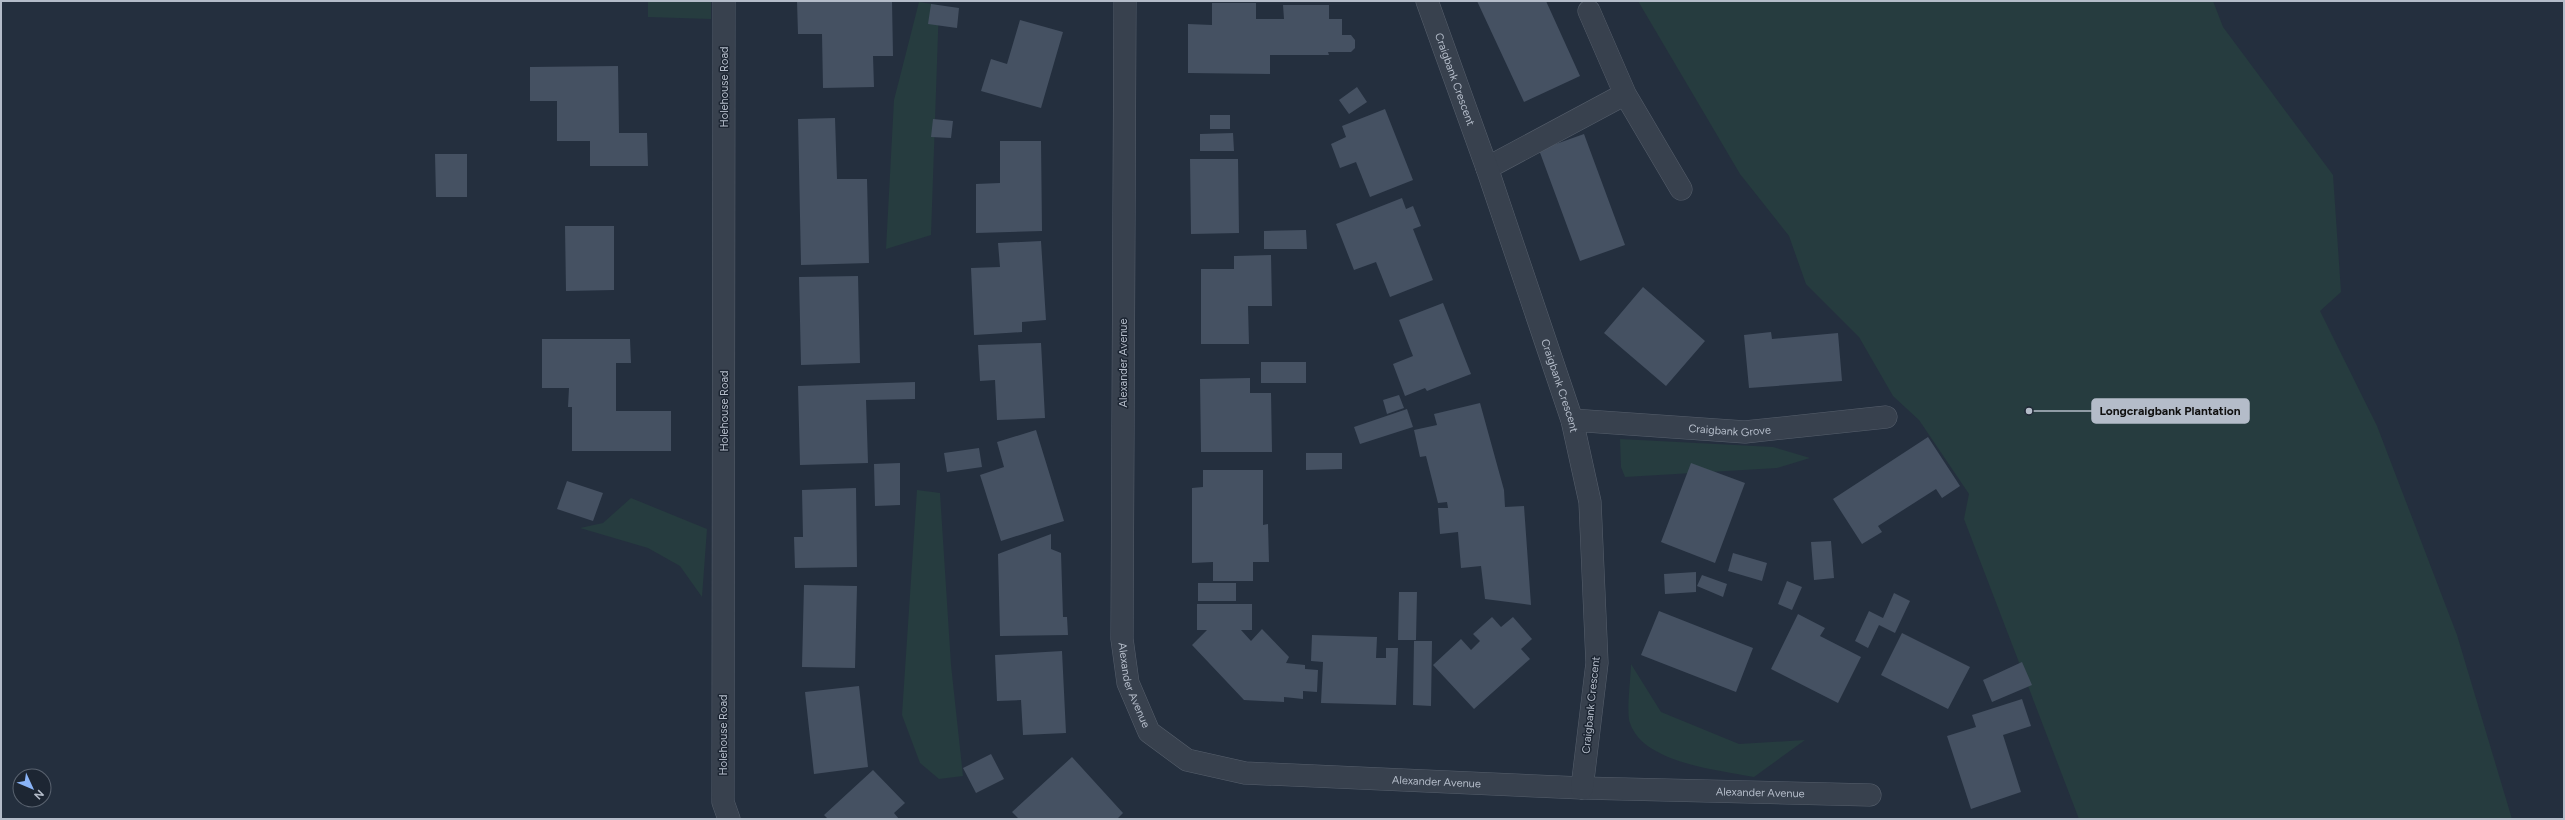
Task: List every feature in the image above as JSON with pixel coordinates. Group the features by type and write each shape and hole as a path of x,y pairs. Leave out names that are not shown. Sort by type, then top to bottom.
{"street":[{"name":"Holehouse Road","path":"724,1 723,802 729,819"},
{"name":"Alexander Avenue","path":"1125,1 1122,639 1128,683 1149,732 1187,760 1246,773 1582,788 1870,795"},
{"name":"Craigbank Crescent","path":"1427,1 1487,168 1572,420 1590,502 1597,663 1582,788"},
{"path":"1589,11 1625,94 1681,190"},
{"path":"1487,168 1625,94"},
{"name":"Craigbank Grove","path":"1572,420 1745,432 1886,417"}],"green space":[{"path":"648,1 711,1 711,19 648,17"},
{"path":"1638,1 2213,1 2223,27 2333,175 2341,292 2320,311 2377,426 2457,635 2512,819 2079,819 1964,519 1969,494 1919,420 1893,396 1859,337 1806,284 1789,236 1740,174"},
{"path":"919,2 939,5 931,235 886,249 894,100"},
{"path":"1620,439 1773,447 1810,458 1777,468 1625,477 1621,467"},
{"path":"917,490 940,493 951,665 963,776 939,779 920,763 902,715"},
{"path":"631,498 707,529 702,597 680,566 648,548 580,528 603,523"},
{"path":"1631,664 1661,712 1739,744 1805,740 1754,777 1702,767 1665,756 1650,747 1638,737 1630,723 1629,704"}],"building":[{"path":"797,1 892,1 893,56 873,56 874,87 823,88 822,34 798,34"},
{"path":"1477,1 1546,1 1580,76 1524,102"},
{"path":"1212,3 1256,3 1256,19 1284,19 1283,5 1329,5 1329,19 1342,19 1342,35 1351,35 1355,40 1355,48 1351,52 1328,52 1329,55 1270,55 1270,74 1188,73 1188,24 1212,25"},
{"path":"931,4 959,8 957,28 928,24"},
{"path":"1020,20 1063,32 1041,108 981,91 991,59 1007,64"},
{"path":"618,66 619,133 647,133 648,166 590,166 590,141 557,141 557,101 530,101 530,67"},
{"path":"1357,87 1367,102 1349,114 1339,100"},
{"path":"1385,109 1413,180 1370,197 1356,162 1340,168 1331,144 1346,137 1342,126"},
{"path":"1210,115 1230,115 1230,129 1210,129"},
{"path":"835,118 837,179 867,179 869,263 801,265 798,119"},
{"path":"933,119 953,121 951,138 931,137"},
{"path":"1233,133 1234,151 1200,151 1200,134"},
{"path":"1584,134 1625,245 1580,261 1539,150"},
{"path":"1000,141 1041,141 1042,231 976,233 976,184 1000,183"},
{"path":"435,154 467,154 467,197 436,197"},
{"path":"1190,159 1238,159 1239,233 1191,234"},
{"path":"1402,198 1406,209 1413,206 1421,226 1413,229 1433,280 1390,297 1376,262 1354,270 1336,224"},
{"path":"565,226 614,226 614,290 566,291"},
{"path":"1306,230 1307,249 1264,249 1264,231"},
{"path":"1041,241 1046,320 1022,322 1022,332 974,335 971,268 1000,267 998,243"},
{"path":"1271,255 1272,306 1248,306 1249,344 1201,344 1201,269 1234,269 1234,256"},
{"path":"858,276 860,363 801,365 799,277"},
{"path":"1643,287 1705,341 1666,386 1604,333"},
{"path":"1443,303 1471,374 1427,391 1425,388 1405,396 1393,364 1413,356 1399,320"},
{"path":"1771,332 1772,339 1838,333 1842,381 1749,388 1744,335"},
{"path":"542,339 630,339 631,363 616,363 616,411 671,411 671,451 572,451 572,407 568,407 569,388 542,388"},
{"path":"1041,343 1045,418 997,420 995,380 980,381 978,345"},
{"path":"1261,362 1306,362 1306,383 1261,383"},
{"path":"1250,378 1250,393 1271,393 1272,452 1201,452 1200,379"},
{"path":"915,382 915,399 866,400 868,463 800,465 798,386"},
{"path":"1399,395 1404,408 1387,414 1383,400"},
{"path":"1480,403 1504,490 1505,507 1524,506 1531,605 1485,599 1481,566 1461,568 1458,532 1440,534 1438,508 1448,508 1447,502 1438,503 1426,456 1420,457 1414,430 1437,425 1434,414"},
{"path":"1407,409 1413,427 1360,444 1354,427"},
{"path":"1036,430 1064,521 1001,541 980,475 1004,467 997,442"},
{"path":"1928,437 1960,486 1942,498 1936,489 1878,526 1882,532 1862,544 1833,499"},
{"path":"979,448 982,467 947,472 944,453"},
{"path":"1306,453 1342,453 1342,469 1306,470"},
{"path":"900,463 900,505 875,506 874,464"},
{"path":"1691,463 1745,483 1715,563 1661,542"},
{"path":"1203,470 1263,470 1263,525 1268,524 1269,562 1253,562 1253,581 1213,581 1213,562 1192,563 1192,488 1203,487"},
{"path":"567,481 603,493 593,521 557,509"},
{"path":"856,488 857,567 795,568 794,537 803,537 802,490"},
{"path":"1051,534 1051,549 1061,553 1063,617 1067,617 1068,635 1000,636 998,554"},
{"path":"1831,541 1834,578 1814,580 1811,542"},
{"path":"1733,553 1767,563 1762,581 1728,571"},
{"path":"1696,572 1696,592 1665,594 1664,574"},
{"path":"1702,575 1727,584 1723,597 1697,586"},
{"path":"1787,581 1802,587 1792,610 1778,604"},
{"path":"1198,583 1236,583 1236,601 1198,601"},
{"path":"804,585 857,586 855,668 802,667"},
{"path":"1399,592 1417,592 1416,640 1398,640"},
{"path":"1894,593 1910,601 1895,633 1879,625 1868,648 1855,641 1869,611 1883,618"},
{"path":"1197,604 1252,604 1252,630 1241,630 1251,641 1262,629 1289,657 1286,663 1305,665 1305,669 1318,670 1317,692 1303,691 1303,699 1284,697 1284,702 1244,700 1192,645 1207,630 1197,630"},
{"path":"1659,611 1753,648 1736,692 1641,655"},
{"path":"1798,614 1825,628 1820,636 1861,657 1838,703 1771,669"},
{"path":"1492,617 1501,627 1513,617 1532,639 1521,649 1530,659 1474,709 1433,665 1461,639 1471,650 1480,641 1473,634"},
{"path":"1902,633 1970,667 1948,709 1881,675"},
{"path":"1312,635 1377,637 1376,658 1386,658 1386,648 1398,648 1396,705 1321,703 1323,662 1311,661"},
{"path":"1414,641 1432,641 1431,706 1413,705"},
{"path":"1062,651 1066,733 1023,735 1021,700 997,701 995,655"},
{"path":"2022,662 2032,685 1992,702 1983,680"},
{"path":"859,686 868,767 814,774 805,692"},
{"path":"2022,699 2031,726 2003,735 2021,792 1971,809 1947,736 1976,727 1972,715"},
{"path":"991,754 1004,779 976,793 963,768"},
{"path":"1072,757 1123,813 1117,819 1019,819 1012,812"},
{"path":"873,770 905,803 894,813 899,819 828,819 824,815"}],"place":[{"name":"Longcraigbank Plantation","path":"2029,411"}]}
